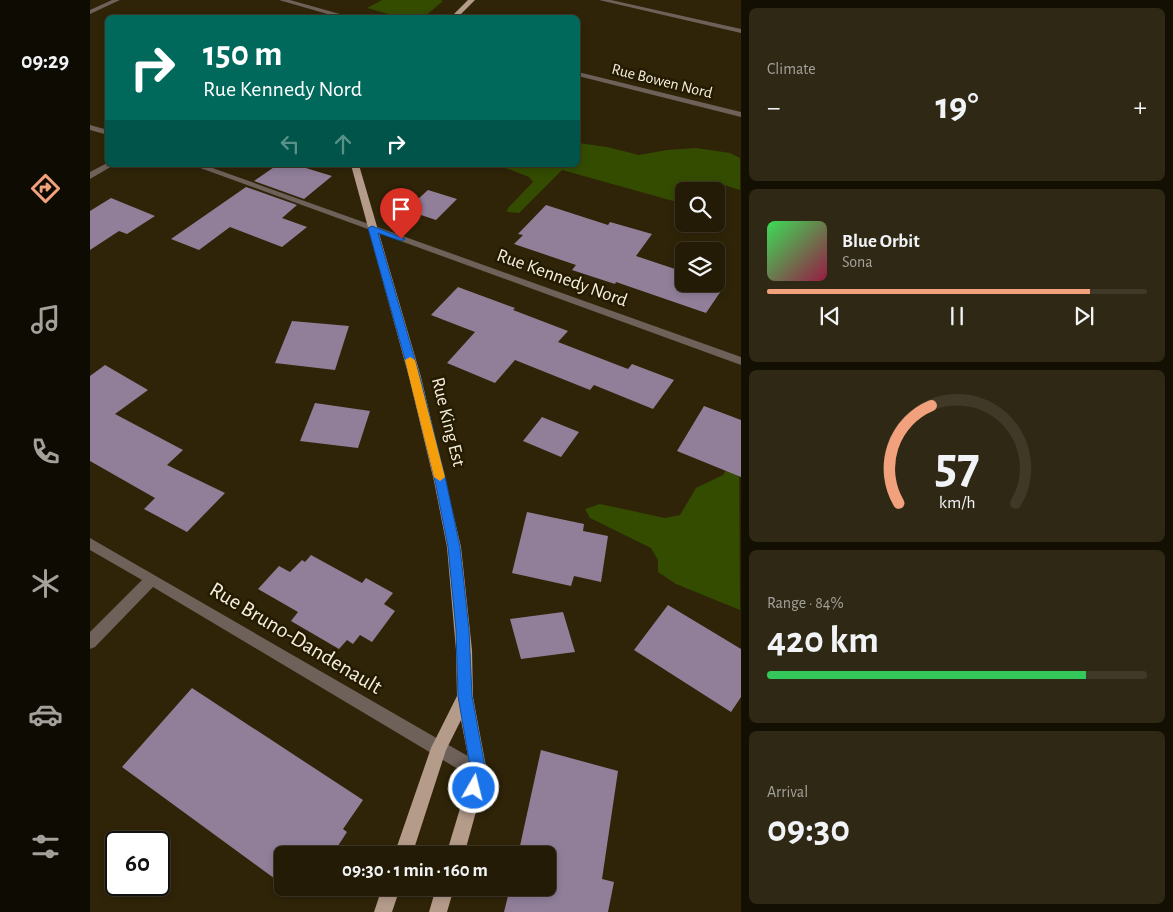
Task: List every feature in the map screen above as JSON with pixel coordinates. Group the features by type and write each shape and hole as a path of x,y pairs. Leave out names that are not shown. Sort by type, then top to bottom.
{"main road":[{"path":"456,15 472,0"},
{"name":"Rue King Est","path":"356,167 415,377 454,547 462,630 465,696 479,772 458,846"},
{"name":"Rue King Est","path":"406,846 439,748 465,696"},
{"path":"383,912 389,896"},
{"path":"438,912 443,896"}],"street":[{"path":"90,12 117,0"},
{"path":"282,0 340,15"},
{"path":"602,0 740,31"},
{"name":"Rue Bowen Nord","path":"580,75 740,115"},
{"path":"90,127 105,132"},
{"path":"90,176 106,167"},
{"name":"Rue Kennedy Nord","path":"202,167 740,361"},
{"name":"Rue Bruno-Dandenault","path":"90,543 479,772"},
{"path":"90,642 152,579"}],"green space":[{"path":"382,0 443,1 426,15 392,15 367,8"},
{"path":"580,143 607,147 639,155 667,150 696,148 730,153 740,158 740,190 725,185 725,182 675,182 675,201 562,170 519,213 507,212 508,208 533,182 529,177 503,167 580,167"},
{"path":"739,448 740,610 676,584 658,572 658,560 651,548 590,518 585,509 600,504 665,518 680,515 696,488 723,475"}],"building":[{"path":"274,167 303,167 332,176 304,199 254,181"},
{"path":"246,187 297,205 282,218 307,227 282,247 230,227 199,250 171,239"},
{"path":"428,190 457,199 436,220 406,210"},
{"path":"111,198 155,216 127,234 119,231 90,250 90,211"},
{"path":"546,205 608,225 610,222 652,234 636,256 675,269 675,292 720,292 706,313 616,282 615,284 572,270 576,265 514,244 523,235 518,234"},
{"path":"458,287 515,308 513,310 568,331 558,342 628,369 632,364 674,380 653,409 594,385 590,390 515,360 495,383 447,363 475,332 431,315"},
{"path":"292,321 349,326 335,370 275,363"},
{"path":"105,365 148,390 115,414 183,450 167,465 225,493 187,532 144,509 155,498 90,461 90,376"},
{"path":"315,403 370,411 358,448 300,441"},
{"path":"704,406 741,420 741,477 677,451"},
{"path":"542,417 579,432 561,457 523,441"},
{"path":"527,512 584,524 583,531 608,536 601,582 574,576 571,586 512,573"},
{"path":"311,555 362,583 366,578 393,593 384,604 395,611 372,642 360,635 353,644 347,640 339,649 291,621 298,612 258,589 279,566 290,572 302,560 305,562"},
{"path":"668,605 741,649 741,697 731,712 634,650"},
{"path":"563,612 575,652 521,659 510,619"},
{"path":"192,688 363,800 343,829 347,832 338,846 274,846 274,878 122,767"},
{"path":"541,750 618,771 602,879 614,882 608,912 504,912 508,896 556,896 556,846 520,846"}],"slow traffic":[{"path":"410,360 440,477"}],"route":[{"path":"401,239 372,228 415,377 454,547 464,650 465,696 479,772 474,788"}]}
